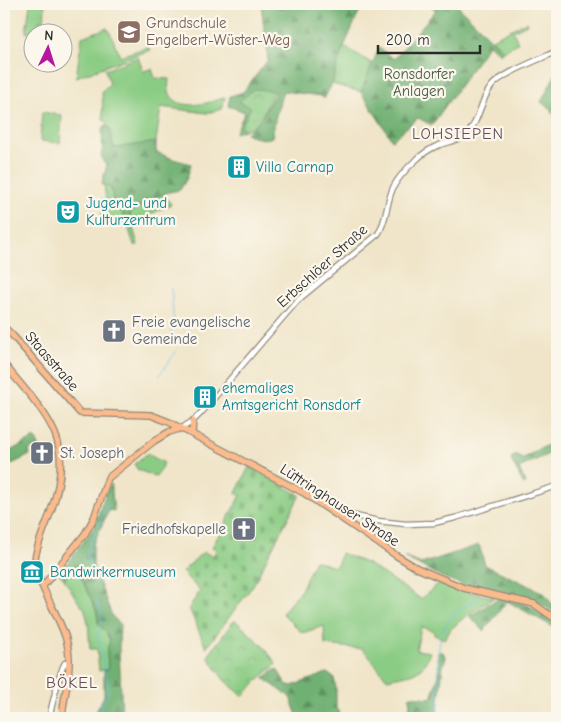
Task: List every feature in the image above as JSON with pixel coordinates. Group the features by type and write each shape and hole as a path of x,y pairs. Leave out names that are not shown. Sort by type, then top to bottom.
{"main road":[{"name":"Staasstraße","path":"4,327 80,413"},
{"path":"4,364 32,396 52,424 60,449 62,466 52,508 35,558 43,586 64,631 68,648 69,663 62,718"},
{"name":"Lüttringhauser Straße","path":"80,413 151,415 182,428 290,485 397,556 464,588 534,604 557,620"},
{"path":"192,433 193,422"},
{"path":"43,586 85,534 94,518 108,478 154,441 169,432 182,428"}],"street":[{"name":"Erbschlöer Straße","path":"182,428 193,422 298,300 378,234 395,184 415,162 429,149 466,134 473,126 486,94 495,82 557,50"},
{"path":"330,510 378,521 406,524 434,523 446,521 557,486"},
{"path":"50,718 62,667 65,663 69,663"}],"green space":[{"path":"30,4 45,4 44,22 41,22 40,19 39,22 28,22"},
{"name":"Ronsdorfer Anlagen","path":"261,4 367,4 360,10 340,56 332,84 324,99 321,96 283,91 272,137 266,139 246,133 261,119 276,92 254,89 240,102 251,107 241,127 244,130 235,133 245,112 228,106 230,96 243,92 268,60"},
{"name":"Ronsdorfer Anlagen","path":"428,4 456,4 503,51 500,54 489,44 432,125 418,118 392,140 361,92 379,48 394,59 436,10"},
{"path":"526,22 527,24 513,31 518,43 503,51 492,39"},
{"path":"107,28 120,56 148,47 150,50 76,77 82,37"},
{"path":"344,46 373,64 361,92 332,84"},
{"path":"138,57 143,71 152,69 155,78 169,79 169,90 172,98 179,102 187,105 207,103 225,97 222,109 207,113 161,107 154,155 161,192 171,204 132,224 138,245 134,245 127,223 102,223 102,199 106,200 103,177 110,175 102,143 107,122 103,120 102,91 110,83 105,70"},
{"path":"557,71 557,118 551,109 541,102"},
{"path":"254,89 274,91 259,120 250,128 244,130 241,127 251,107 239,102"},
{"path":"42,112 62,115 60,143 40,141"},
{"path":"106,126 109,127 114,148 156,142 156,152 191,164 187,178 180,190 144,201 146,204 132,211 129,218 124,218 119,204 114,204 111,188 102,185 107,164 103,162 101,153 103,150 102,130"},
{"path":"35,438 39,445 29,450 30,455 4,468 4,454"},
{"path":"557,440 557,450 519,468 526,484 524,485 511,460 512,457 518,455 521,459"},
{"path":"148,453 164,463 156,477 138,470 134,464"},
{"path":"249,467 300,495 252,587 206,648 189,608 200,591 182,572 203,552 213,556 216,550 212,547 241,495 236,493"},
{"path":"111,484 114,511 109,510 93,544 93,566 112,616 120,624 122,718 93,718 104,696 104,670 108,669 107,650 110,641 98,623 97,612 76,566 64,579 59,574 93,529 106,492"},
{"path":"479,545 485,565 544,593 552,604 557,606 557,614 535,600 468,587 442,577 404,557 421,564"},
{"path":"341,553 368,564 421,599 440,582 467,592 495,597 467,615 451,629 445,639 434,635 434,631 421,627 416,650 430,652 427,660 414,673 387,679 363,649 325,645 324,626 302,633 282,613 301,590 315,560 334,567 338,563"},
{"path":"76,566 97,612 98,623 110,641 107,650 108,669 99,671 97,649 90,649 88,622 84,607 81,606 64,579"},
{"path":"499,598 524,604 537,610 557,626 557,629 507,601 484,631 469,616"},
{"path":"236,621 262,645 276,663 243,696 224,680 208,657 233,622"},
{"path":"438,652 443,652 446,658 443,665 437,718 409,718 410,696 431,698 439,675"},
{"path":"277,669 286,684 292,686 327,673 334,678 336,708 339,711 338,718 298,718 290,697 263,678"}],"waterway":[{"path":"171,288 174,326"},
{"path":"171,330 172,341"},
{"path":"174,355 177,350"},
{"path":"170,360 173,356"},
{"path":"164,369 169,362"},
{"path":"159,376 163,370"},
{"path":"104,514 108,505"},
{"path":"96,582 91,571 88,555 91,542 103,516"},
{"path":"435,718 438,695 439,649 444,628 459,610 478,597"},
{"path":"98,598 96,600 102,614"},
{"path":"100,625 103,616"},
{"path":"96,718 107,693 108,686 98,633 100,628"}],"place":[{"name":"Grundschule Engelbert-Wüster-Weg","path":"129,32"},
{"name":"Villa Carnap","path":"239,167"},
{"name":"Jugend- und Kulturzentrum","path":"68,212"},
{"name":"Freie evangelische Gemeinde","path":"114,331"},
{"name":"ehemaliges Amtsgericht Ronsdorf","path":"205,397"},
{"name":"St. Joseph","path":"42,453"},
{"name":"Friedhofskapelle","path":"244,529"},
{"name":"Bandwirkermuseum","path":"32,572"}],"district":[{"name":"LOHSIEPEN","path":"458,133"},
{"name":"BÖKEL","path":"72,682"}]}
